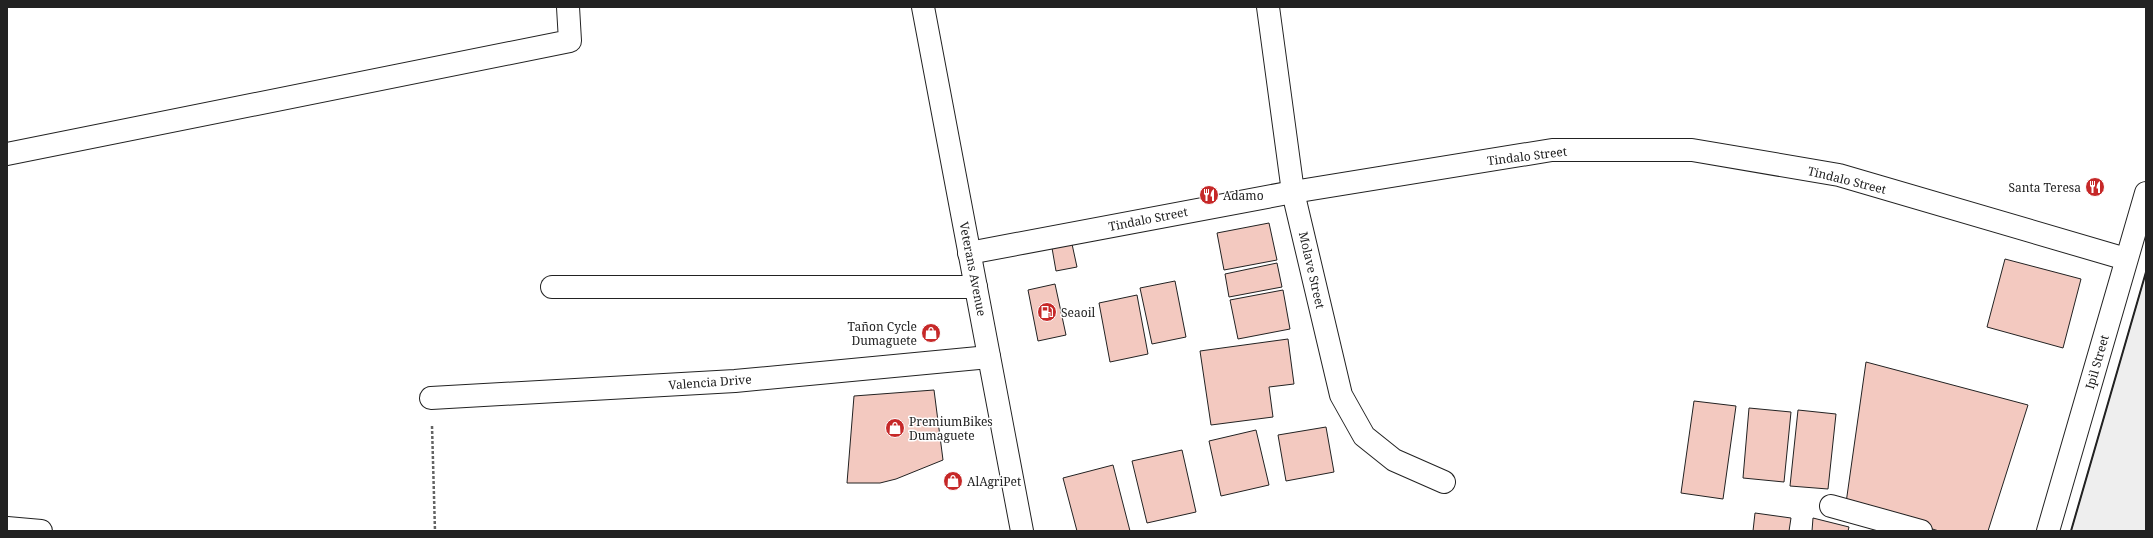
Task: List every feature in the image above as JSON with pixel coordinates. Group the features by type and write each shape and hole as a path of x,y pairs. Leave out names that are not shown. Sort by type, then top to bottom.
{"main road":[{"path":"7,154 570,41 568,7"},
{"name":"Veterans Avenue","path":"923,7 1022,531"},
{"name":"Molave Street","path":"1268,7 1293,192 1341,395 1364,436 1394,460 1444,482"},
{"name":"Tindalo Street","path":"969,253 1293,192 1552,150 1692,150 1839,175 2126,259"},
{"name":"Ipil Street","path":"2048,531 2146,193"},
{"path":"552,287 976,287"},
{"name":"Valencia Drive","path":"431,398 735,381 989,357"},
{"path":"1831,506 1921,531"},
{"path":"7,528 41,531"}],"path":[{"path":"431,398 436,531"}],"shaded area":[{"path":"2146,272 2146,531 2071,531"}],"building":[{"path":"1269,223 1277,260 1224,270 1217,233"},
{"path":"1072,244 1077,267 1056,271 1052,248"},
{"path":"2005,259 2081,279 2063,348 1987,327"},
{"path":"1277,263 1282,287 1229,297 1225,274"},
{"path":"1175,281 1186,337 1152,344 1140,288"},
{"name":"Seaoil","path":"1055,284 1066,335 1038,341 1028,290"},
{"path":"1283,290 1290,329 1238,339 1230,300"},
{"path":"1137,295 1148,354 1110,362 1099,303"},
{"path":"1288,339 1294,384 1269,387 1273,417 1211,425 1200,351"},
{"path":"1866,362 2028,405 1988,531 1939,531 1846,503"},
{"name":"PremiumBikes Dumaguete","path":"934,390 943,460 896,479 880,483 847,483 854,396"},
{"path":"1694,401 1736,406 1723,499 1681,493"},
{"path":"1749,408 1791,412 1784,482 1743,478"},
{"path":"1798,410 1836,414 1828,489 1790,486"},
{"path":"1326,427 1334,472 1286,481 1278,435"},
{"path":"1256,430 1269,485 1221,496 1209,441"},
{"path":"1182,450 1196,512 1147,523 1132,461"},
{"path":"1113,465 1130,531 1077,531 1063,478"},
{"path":"1755,513 1791,518 1789,531 1753,531"},
{"path":"1813,518 1849,527 1848,531 1812,531"}],"wall":[{"path":"2071,531 2146,272"}],"place":[{"name":"Santa Teresa","path":"2095,187"},
{"name":"Adamo","path":"1209,195"},
{"name":"Seaoil","path":"1047,312"},
{"name":"Tañon Cycle Dumaguete","path":"931,333"},
{"name":"PremiumBikes Dumaguete","path":"895,428"},
{"name":"AlAgriPet","path":"953,481"}]}
